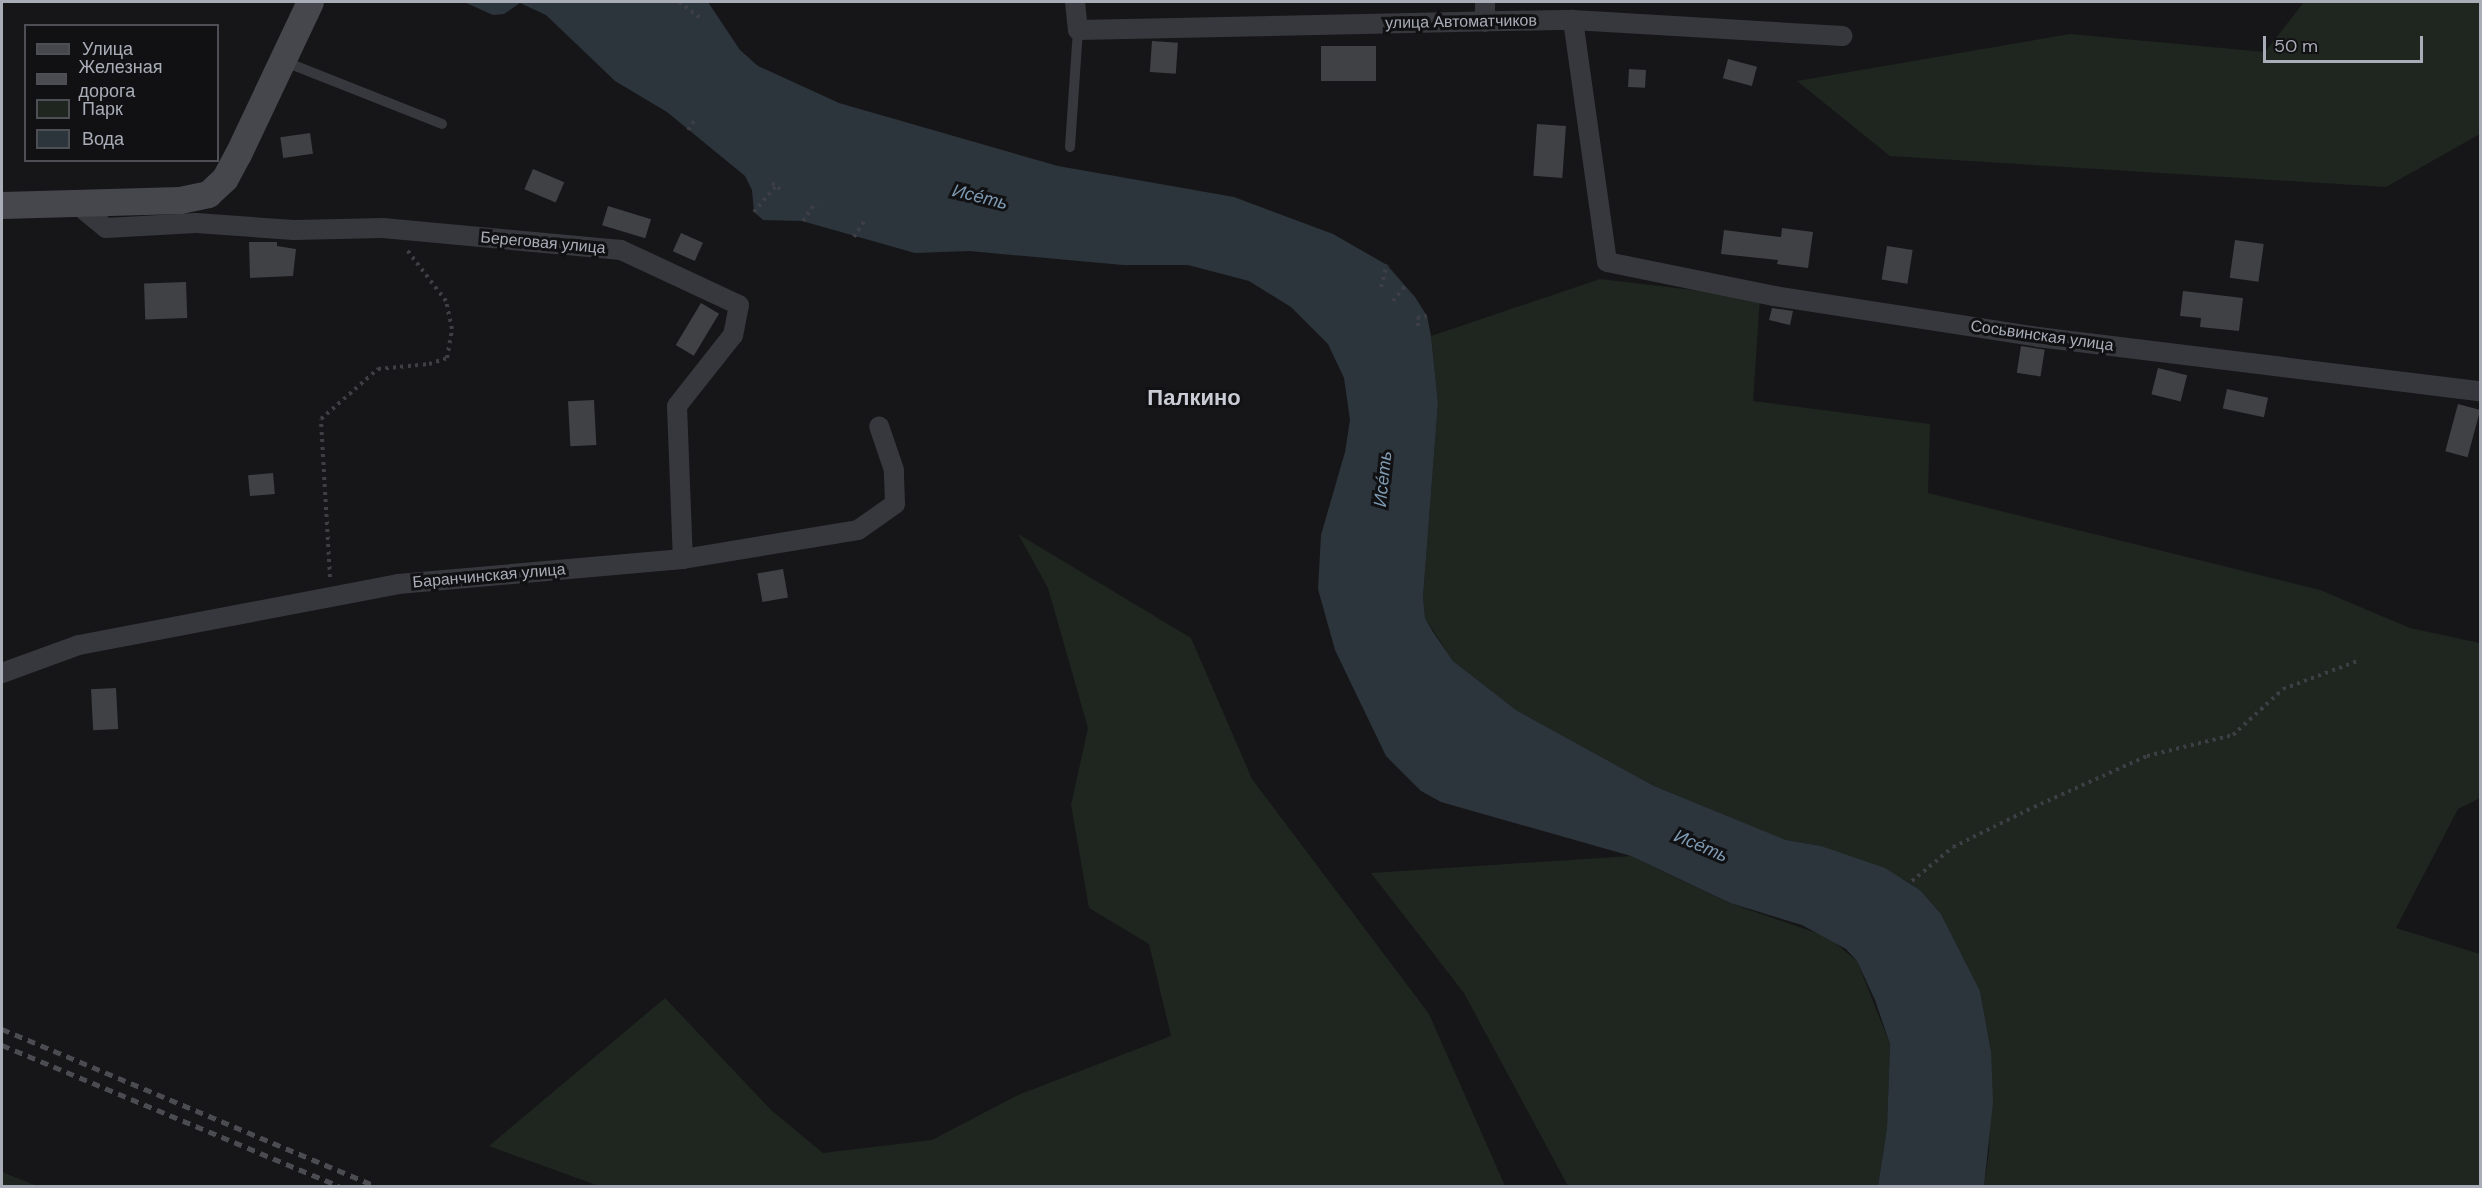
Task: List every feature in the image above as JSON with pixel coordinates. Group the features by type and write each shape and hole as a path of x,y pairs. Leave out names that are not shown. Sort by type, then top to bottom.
{"street":[{"path":"2,205 72,200 180,200 208,194 225,178 238,154 309,2"},
{"path":"1075,2 1078,30"},
{"path":"1485,2 1485,22"},
{"name":"улица Автоматчиков","path":"1078,30 1573,20 1843,36"},
{"name":"Сосьвинская улица","path":"1573,20 1607,262 1774,296 2038,337 2481,391"},
{"name":"Береговая улица","path":"72,200 106,228 195,223 294,230 383,228 621,250 739,305 733,335 677,406 683,559"},
{"name":"Баранчинская улица","path":"2,673 79,645 398,584 683,559 858,530 895,504 894,470 879,426"}],"lane":[{"path":"1070,147 1078,30"},
{"path":"280,60 442,124"}],"path":[{"path":"679,2 703,20"},
{"path":"688,130 694,121"},
{"path":"754,212 776,186"},
{"path":"802,221 816,202"},
{"path":"854,237 865,220"},
{"path":"330,596 330,536 321,419 378,369 429,364 447,358 452,329 446,301 404,246 383,228"},
{"path":"1381,287 1387,265"},
{"path":"1393,301 1406,285"},
{"path":"1418,326 1418,318 1426,316"},
{"path":"1912,881 1953,847 2034,807 2147,756 2234,735 2283,689 2358,661"}],"green space":[{"path":"2304,2 2480,2 2480,134 2386,187 1890,156 1797,81 2070,34 2265,52"},
{"path":"1600,279 1760,298 1753,401 1930,424 1928,493 2320,590 2410,628 2480,643 2480,798 2458,809 2396,928 2480,954 2480,1186 1984,1186 1989,1151 1991,1050 1980,991 1941,914 1920,890 1905,880 1821,846 1786,840 1654,786 1516,710 1453,661 1425,618 1423,597 1438,403 1431,336"},
{"path":"1018,534 1191,638 1252,779 1429,1014 1505,1186 599,1186 489,1146 665,998 771,1110 823,1153 932,1140 1018,1095 1171,1036 1149,944 1089,908 1071,805 1088,728 1048,588"},
{"path":"1631,856 1729,903 1828,937 1857,961 1890,1044 1887,1128 1878,1186 1568,1186 1464,993 1371,873"},
{"path":"2,1172 37,1186 2,1186"}],"water":[{"name":"Исе́ть","path":"464,2 708,2 740,50 758,66 839,103 1058,166 1234,197 1333,234 1387,265 1415,297 1427,316 1431,336 1438,403 1423,597 1425,618 1433,632 1453,661 1516,710 1654,786 1786,840 1821,846 1885,868 1920,890 1941,914 1980,991 1991,1051 1993,1102 1984,1186 1878,1186 1887,1128 1890,1044 1875,1000 1857,961 1846,949 1802,925 1730,903 1631,856 1441,802 1421,791 1386,756 1335,650 1318,589 1321,535 1345,452 1350,420 1344,378 1328,344 1291,307 1249,281 1188,265 1123,265 969,251 915,253 802,221 763,220 754,212 752,190 745,176 667,112 615,81 546,15 520,3 504,14 493,15"}],"building":[{"path":"1152,41 1178,43 1176,74 1150,72"},
{"path":"1321,46 1376,46 1376,81 1321,81"},
{"path":"1728,59 1757,67 1752,86 1723,78"},
{"path":"1629,69 1646,70 1645,88 1628,87"},
{"path":"1537,124 1566,126 1562,178 1533,176"},
{"path":"310,133 313,154 283,158 280,137"},
{"path":"533,169 564,182 556,203 524,189"},
{"path":"608,206 651,219 645,238 602,225"},
{"path":"1782,228 1813,232 1808,268 1777,264 1778,260 1721,254 1724,230 1781,237"},
{"path":"681,233 703,243 695,261 673,251"},
{"path":"2235,240 2264,244 2258,282 2230,278"},
{"path":"249,242 277,242 277,246 296,249 293,276 250,278"},
{"path":"1887,246 1913,250 1907,284 1882,280"},
{"path":"186,282 187,318 145,319 144,283"},
{"path":"2183,291 2243,298 2239,331 2200,327 2201,318 2180,316"},
{"path":"701,303 719,314 694,356 676,345"},
{"path":"1772,308 1793,311 1790,325 1769,320"},
{"path":"2021,346 2045,350 2040,376 2017,373"},
{"path":"2158,368 2187,375 2181,401 2151,394"},
{"path":"2227,389 2268,398 2264,417 2223,409"},
{"path":"594,400 596,445 570,446 568,401"},
{"path":"2458,404 2480,410 2468,457 2445,451"},
{"path":"273,473 275,494 250,496 248,475"},
{"path":"783,569 788,598 762,602 757,574"},
{"path":"116,688 118,729 93,730 91,689"}],"railway":[{"path":"2,1029 375,1186"},
{"path":"2,1045 339,1186"}],"district":[{"name":"Палкино","path":"1194,398"}]}
